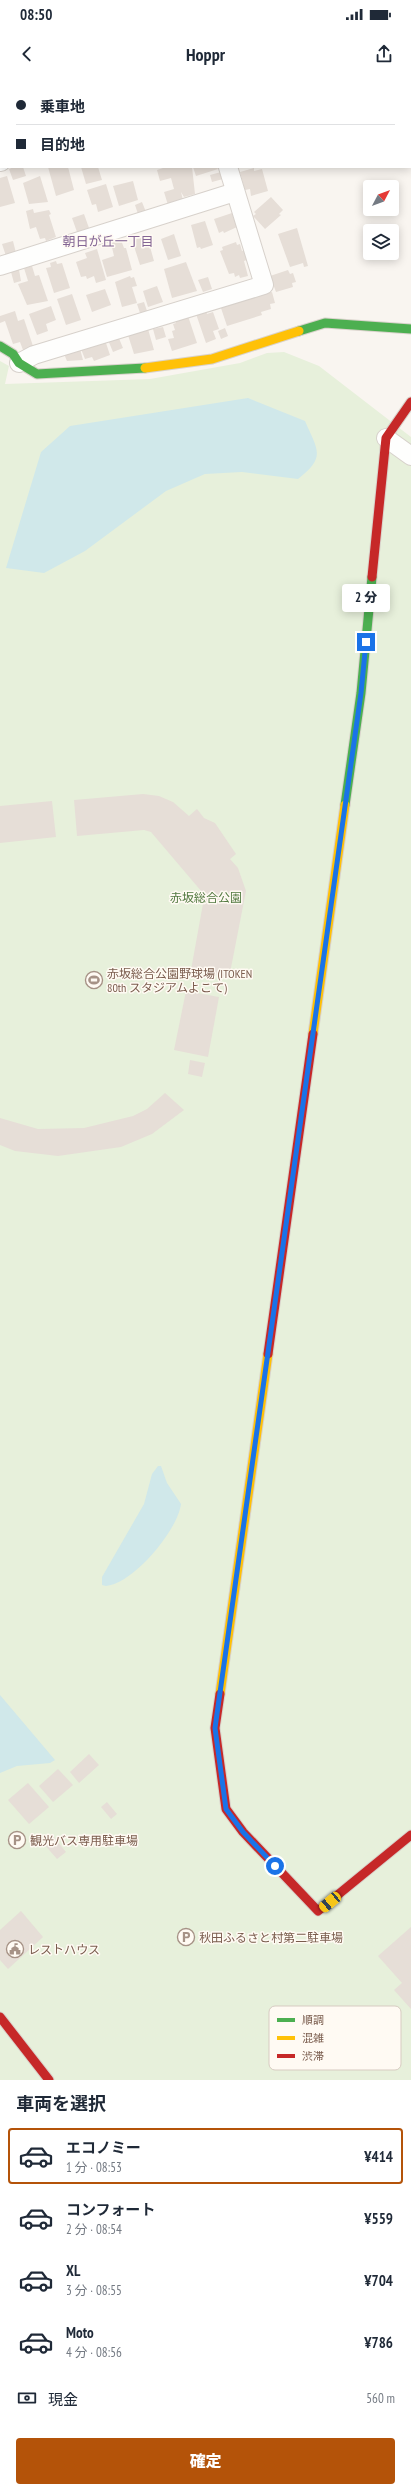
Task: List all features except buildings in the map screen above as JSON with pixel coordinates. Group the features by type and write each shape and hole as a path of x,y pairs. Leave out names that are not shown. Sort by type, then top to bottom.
{"street":[{"path":"19,363 34,355 264,285 228,168"},
{"path":"0,266 235,192"},
{"path":"0,346 13,354 19,363 37,374 132,370 212,360 325,323 411,329"},
{"path":"411,402 386,438 361,693 215,1728 226,1809 243,1832 318,1911 411,1835"},
{"path":"386,438 411,456"},
{"path":"0,2017 49,2080"}],"green space":[{"name":"赤坂総合公園","path":"284,352 319,366 411,437 411,2080 0,2080 0,361 9,366 5,384 150,379 240,363 267,353"}],"water":[{"path":"248,398 305,421 317,453 313,465 298,479 242,472 205,474 166,491 85,551 44,573 6,568 41,452 70,426"},
{"path":"158,1466 161,1466 167,1483 181,1504 172,1528 152,1554 129,1576 117,1583 106,1586 102,1585 102,1577 144,1504 152,1474"},
{"path":"0,1695 55,1760 50,1763 17,1766 0,1773"}],"traffic: fast":[{"path":"299,331 325,323 411,329"},
{"path":"0,346 13,354 19,363 37,374 145,368"},
{"path":"345,805 361,693 372,577"}],"traffic: slow":[{"path":"145,368 212,359 299,331"},
{"path":"313,1034 345,805"},
{"path":"220,1694 268,1354"}],"traffic: jam":[{"path":"372,577 386,438 411,402"},
{"path":"268,1354 313,1034"},
{"path":"220,1694 215,1728 226,1809 243,1832 318,1911 411,1835"},
{"path":"0,2017 49,2080"}],"place":[{"name":"赤坂総合公園野球場 (ITOKEN 80th スタジアムよこて)","path":"94,980"},
{"name":"観光バス専用駐車場","path":"17,1840"},
{"name":"秋田ふるさと村第二駐車場","path":"186,1937"},
{"name":"レストハウス","path":"15,1949"}],"district":[{"name":"朝日が丘一丁目","path":"108,241"}],"route":[{"path":"275,1866 243,1832 226,1809 215,1728 361,693 366,642"}]}
